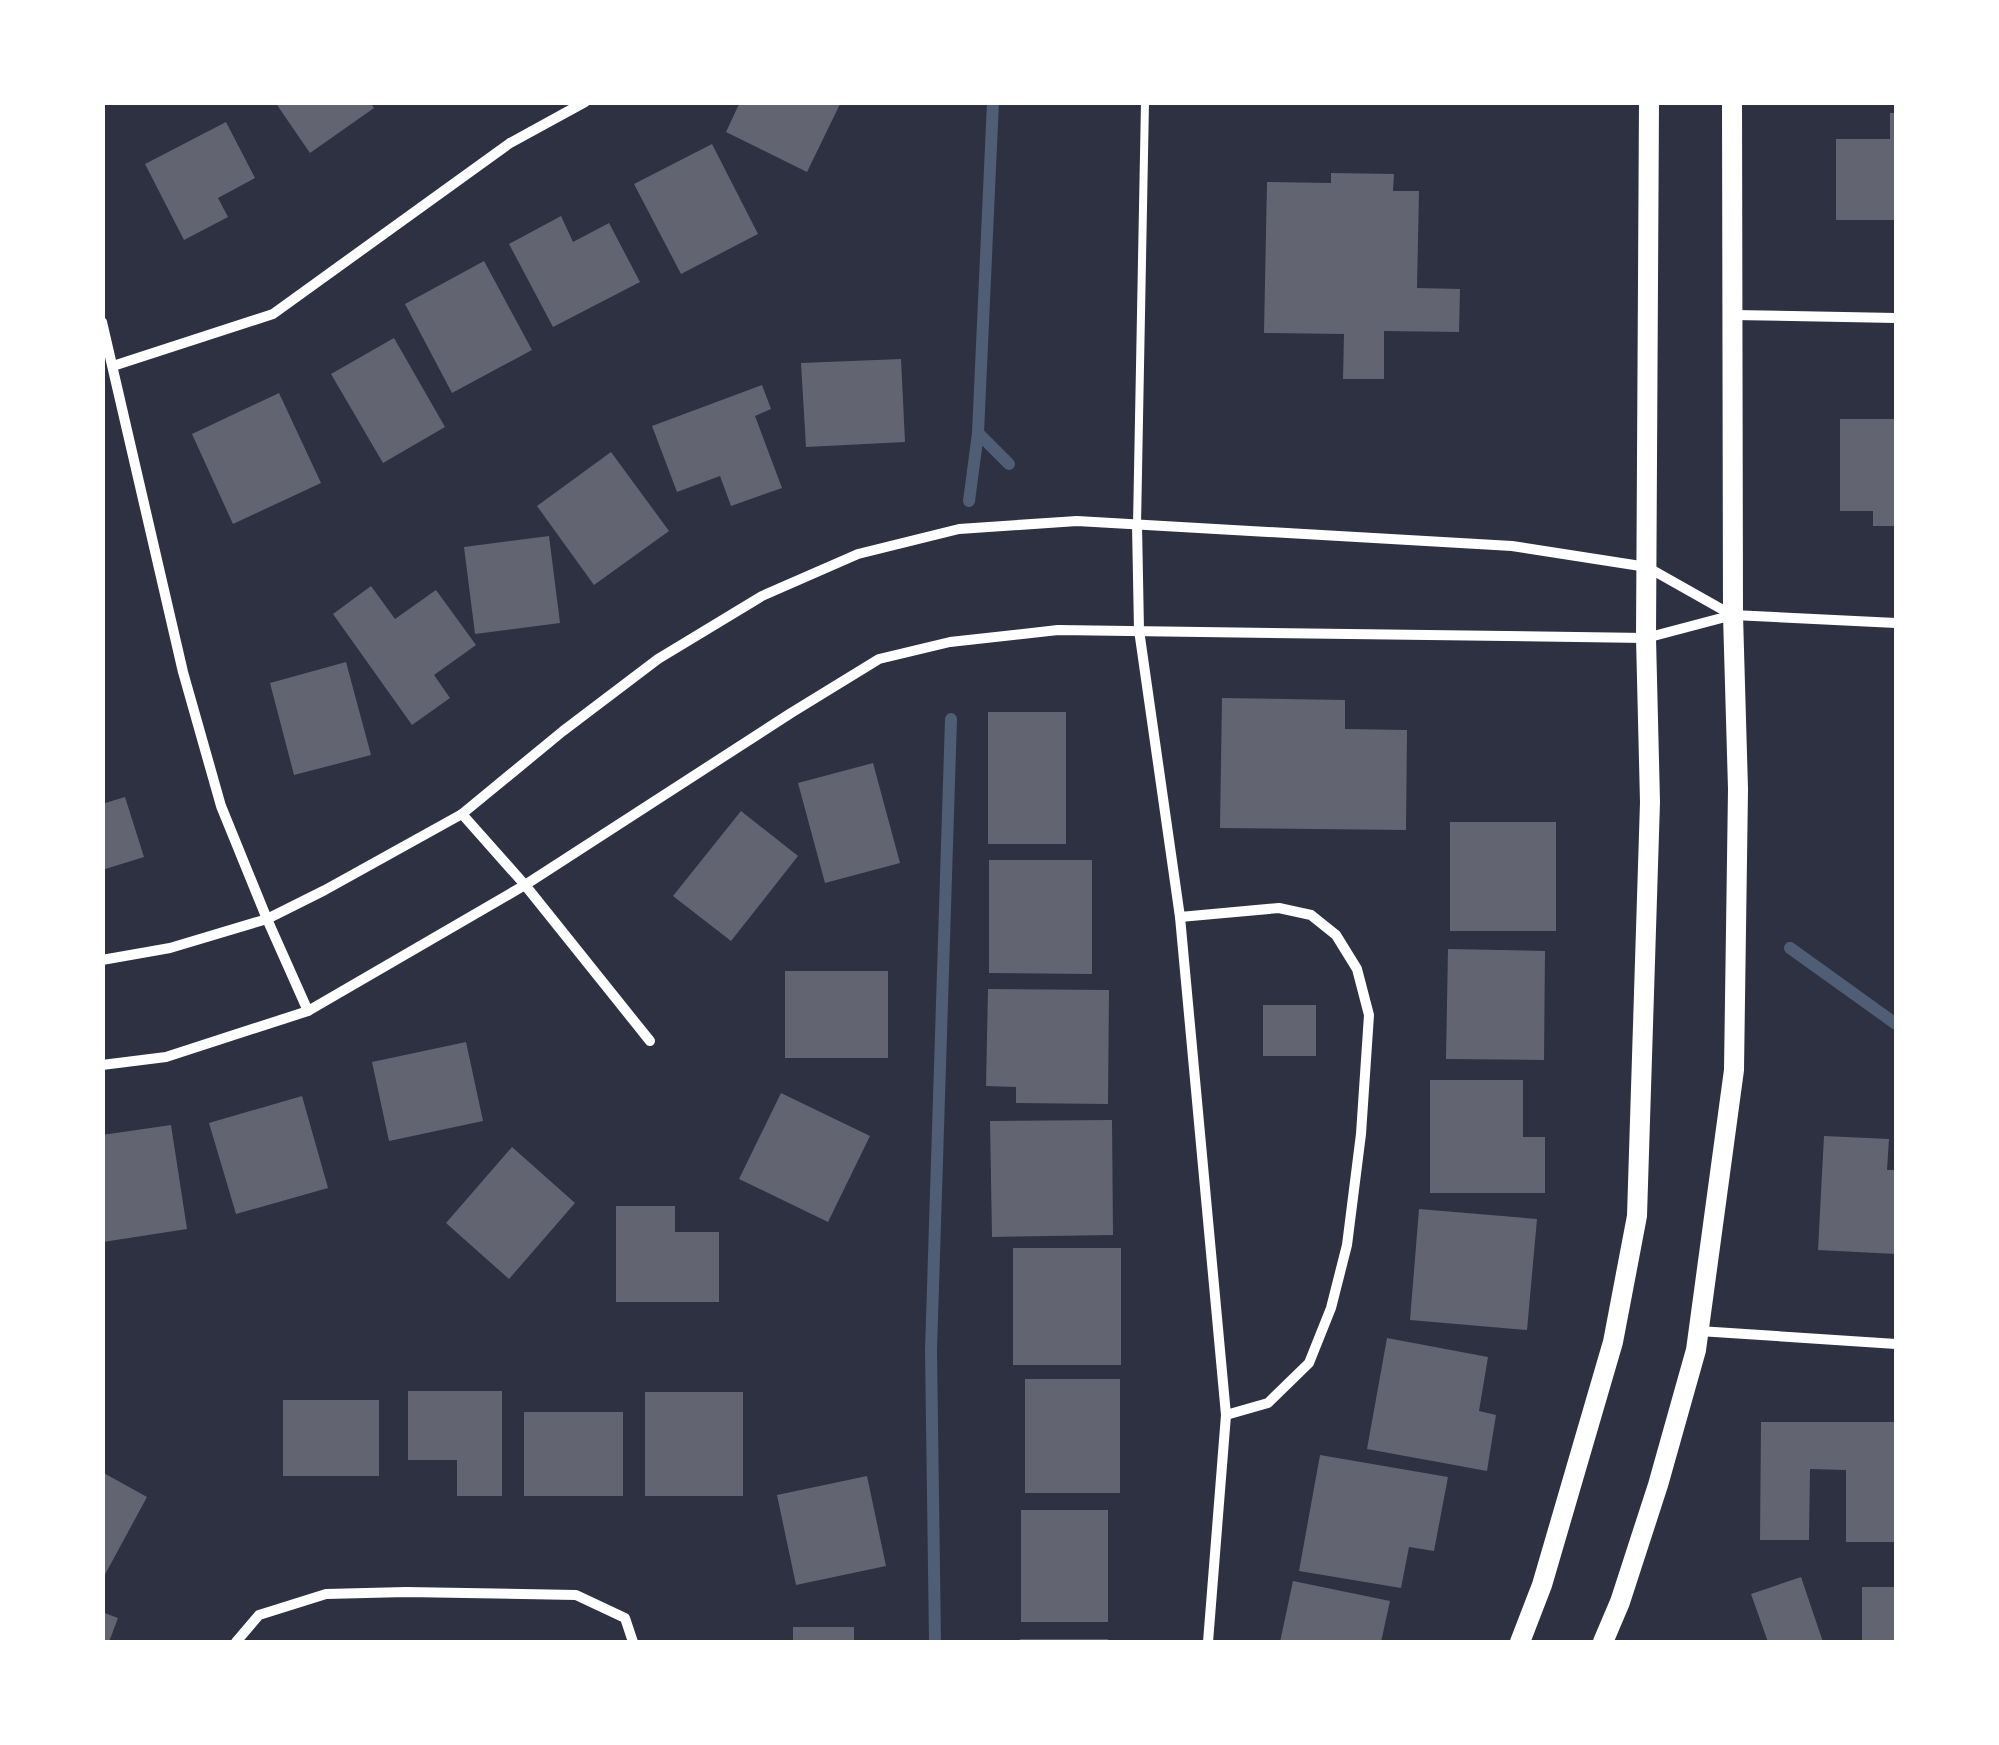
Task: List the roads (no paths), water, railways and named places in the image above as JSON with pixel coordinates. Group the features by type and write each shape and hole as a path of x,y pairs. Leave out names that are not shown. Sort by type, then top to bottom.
{"main road":[{"path":"1520,1642 1542,1585 1613,1342 1637,1216 1650,802 1646,638 1649,102"},
{"path":"1604,1642 1658,1484 1696,1350 1734,1070 1738,789 1733,615 1732,102"}],"street":[{"path":"113,366 273,314 510,143 585,102"},
{"path":"1732,315 1896,318"},
{"path":"102,322 188,691 221,806 308,1011"},
{"path":"102,960 170,948 266,919 324,890 462,814 563,730 658,660 762,596 858,554 959,529 1077,521 1512,546 1647,567 1733,615"},
{"path":"1138,525 1140,630 1180,917 1226,1415 1208,1642"},
{"path":"102,1065 166,1057 308,1011 525,885 879,660 950,642 1058,630 1646,638 1733,615 1896,623"},
{"path":"462,814 525,885 650,1041"},
{"path":"1180,917 1279,908 1311,915 1336,935 1357,969 1370,1016 1362,1134 1346,1244 1331,1308 1310,1364 1268,1403 1226,1415"},
{"path":"1699,1331 1896,1344"},
{"path":"236,1642 259,1615 326,1594 406,1592 576,1595 625,1618 633,1642"}],"lane":[{"path":"1138,525 1146,102"}],"waterway":[{"path":"969,501 978,433 993,102"},
{"path":"978,433 1009,464"},
{"path":"935,1642 931,1350 951,719"},
{"path":"1790,948 1896,1024"}]}
